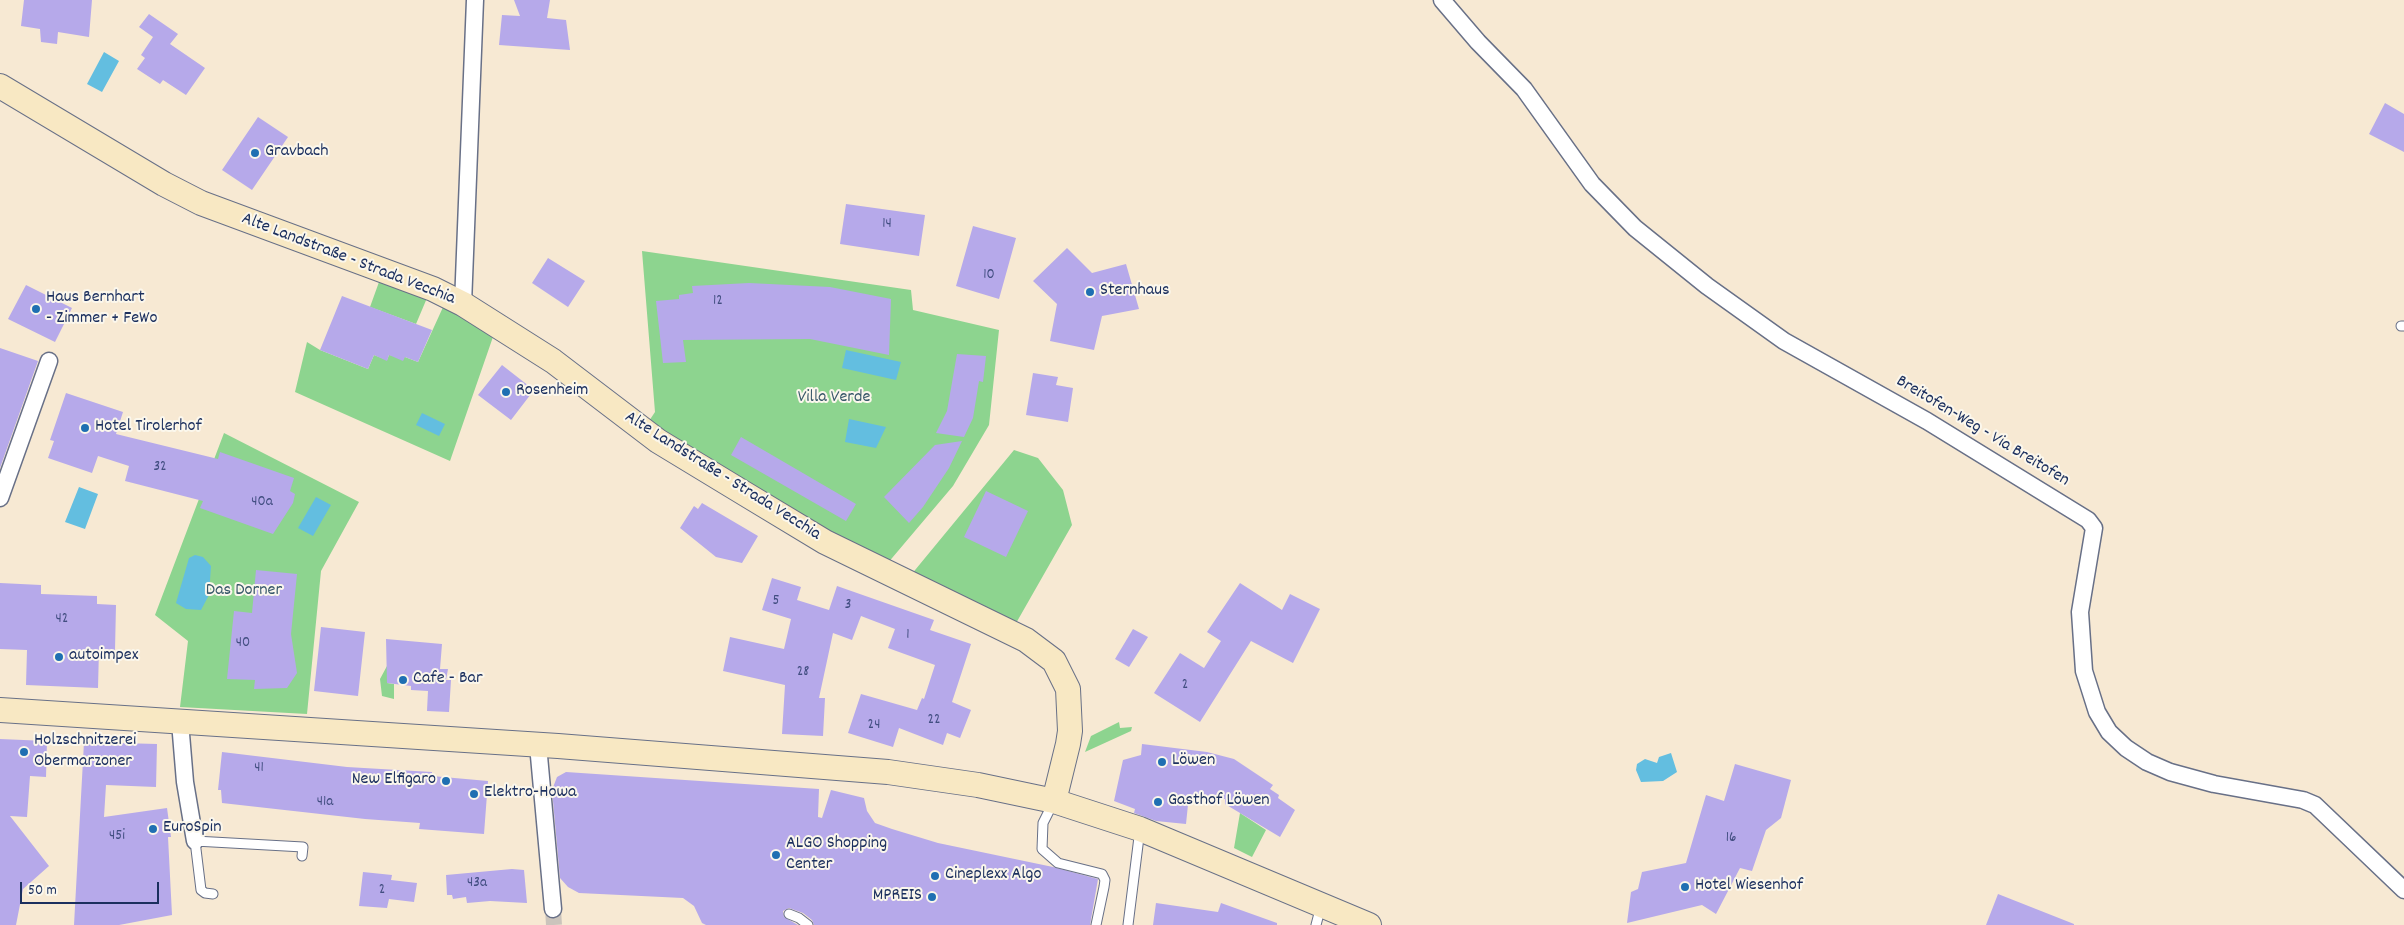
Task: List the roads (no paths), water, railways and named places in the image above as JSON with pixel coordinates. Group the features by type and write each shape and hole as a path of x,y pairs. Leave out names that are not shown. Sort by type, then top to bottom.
{"main road":[{"name":"Alte Landstraße - Strada Vecchia","path":"0,86 156,179 200,203 433,289 463,304 553,361 658,441 825,542 1026,640 1054,661 1068,689 1070,731 1054,801"},
{"path":"0,710 538,745 888,772 978,785 1054,801 1140,829 1319,914 1369,925"}],"street":[{"path":"463,304 475,0"},
{"name":"Breitofen-Weg - Via Breitofen","path":"1442,0 1478,42 1524,89 1592,184 1635,228 1707,286 1784,341 1927,421 2088,520 2094,528 2080,612 2084,671 2097,712 2109,732 2126,748 2147,762 2170,772 2214,784 2303,800 2315,805 2404,890"},
{"path":"0,498 49,361"},
{"path":"180,722 185,782 195,841"},
{"path":"538,745 553,909"}],"lane":[{"path":"1054,801 1043,824 1042,849 1058,862 1102,874 1105,880 1096,925"},
{"path":"1128,925 1140,829"},
{"path":"213,894 205,893 201,890 195,841 303,846 302,856"},
{"path":"790,914 808,925"}],"water":[{"path":"104,52 119,61 102,92 87,84"},
{"path":"846,350 901,362 896,380 842,368"},
{"path":"422,413 445,424 439,436 416,425"},
{"path":"849,419 886,427 876,448 845,442"},
{"path":"79,487 98,494 85,529 65,522"},
{"path":"316,497 331,505 313,536 298,528"},
{"path":"195,555 203,557 211,566 209,595 201,610 186,609 176,603 189,558"},
{"path":"1671,753 1677,772 1663,781 1641,782 1636,770 1637,764 1645,759 1657,763 1659,757"}],"tunnel":[{"path":"553,909 554,925"}],"place":[{"name":"Gravbach","path":"255,153"},
{"name":"Sternhaus","path":"1090,292"},
{"name":"Haus Bernhart - Zimmer + FeWo","path":"36,309"},
{"name":"Rosenheim","path":"506,392"},
{"name":"Hotel Tirolerhof","path":"85,428"},
{"name":"autoimpex","path":"59,657"},
{"name":"Cafe - Bar","path":"403,680"},
{"name":"Holzschnitzerei Obermarzoner","path":"24,752"},
{"name":"Löwen","path":"1162,762"},
{"name":"New Elfigaro","path":"446,781"},
{"name":"Elektro-Howa","path":"474,794"},
{"name":"Gasthof Löwen","path":"1158,802"},
{"name":"EuroSpin","path":"153,829"},
{"name":"ALGO Shopping Center","path":"776,855"},
{"name":"Cineplexx Algo","path":"935,876"},
{"name":"Hotel Wiesenhof","path":"1685,887"},
{"name":"MPREIS","path":"932,897"}],"park label":[{"name":"Villa Verde","path":"834,399"},
{"name":"Das Dorner","path":"244,592"}]}
